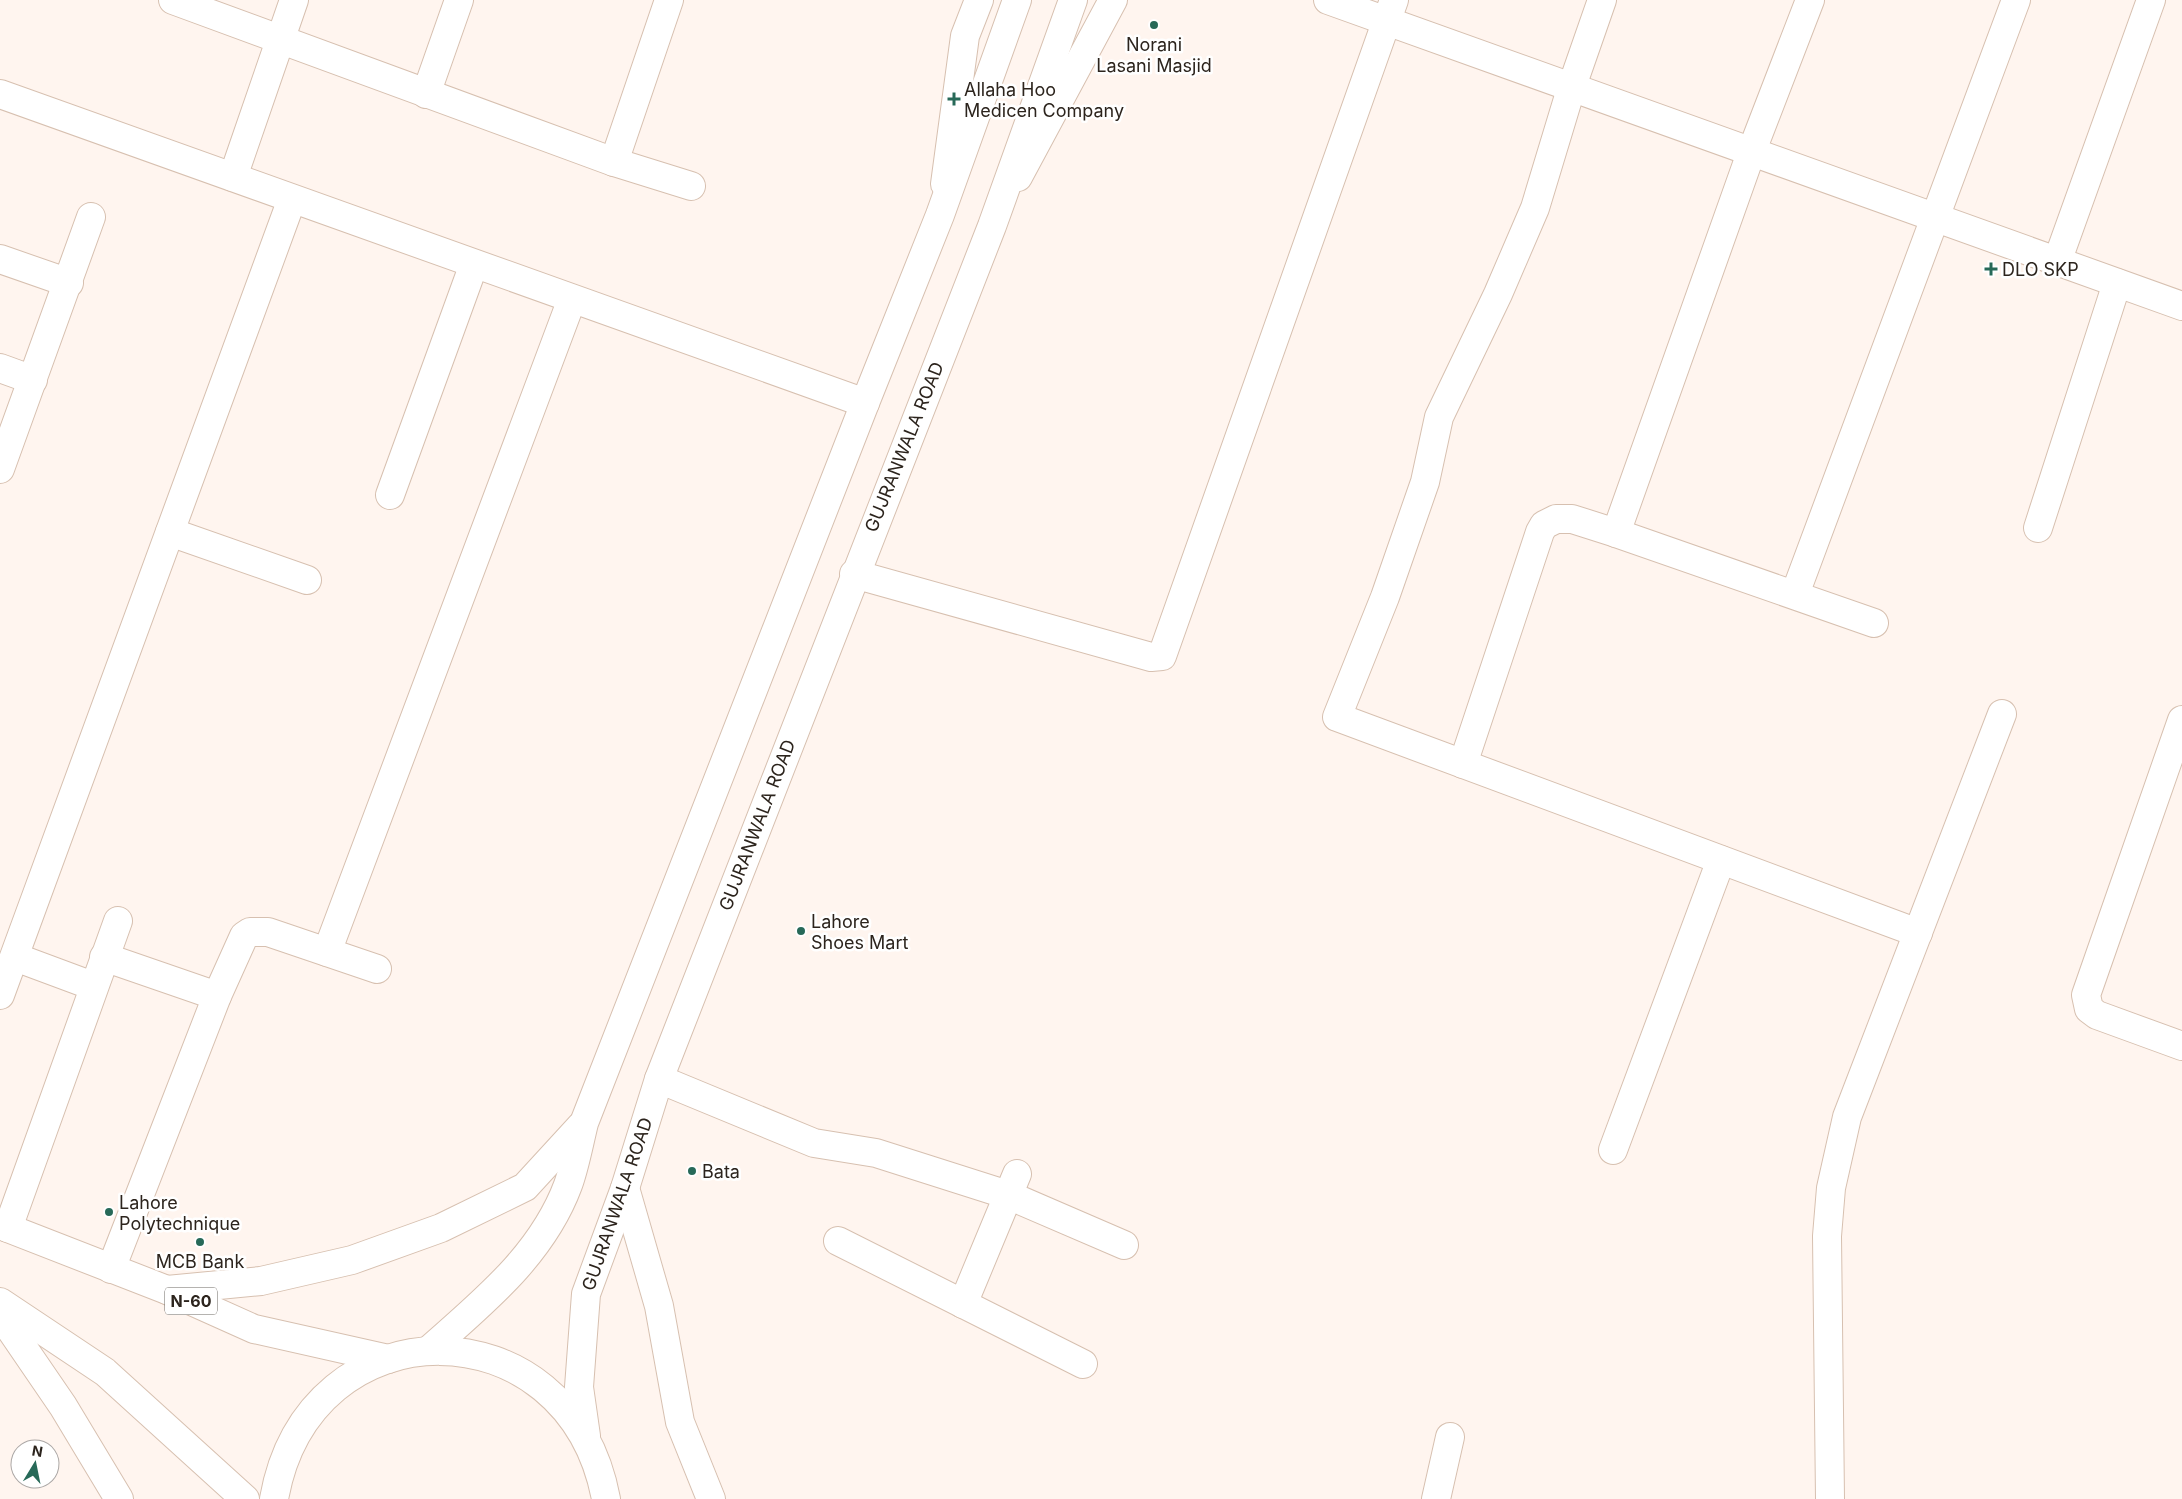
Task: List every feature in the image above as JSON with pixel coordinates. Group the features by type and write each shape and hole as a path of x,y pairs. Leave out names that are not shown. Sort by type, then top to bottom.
{"main road":[{"path":"173,0 614,162 691,186"},
{"path":"233,177 294,0"},
{"path":"426,94 459,0"},
{"path":"614,162 669,0"},
{"path":"940,216 965,36 978,0"},
{"path":"429,1350 478,1307 524,1261 547,1228 568,1185 584,1123 940,216 1017,0"},
{"name":"GUJRANWALA ROAD","path":"586,1436 579,1387 586,1294 625,1188 659,1079 854,574 992,226 1073,0"},
{"name":"GUJRANWALA ROAD","path":"992,226 1114,0"},
{"path":"1328,0 1391,11 1571,89 2182,306"},
{"path":"1602,0 1571,89 1534,208 1498,294 1440,417 1425,482 1385,597 1337,717 1918,933"},
{"path":"1616,533 1751,153 1810,0"},
{"path":"1795,594 2016,0"},
{"path":"2057,262 2151,0"},
{"path":"854,574 1151,657 1162,656 1391,11"},
{"path":"0,94 865,403"},
{"path":"0,995 292,199"},
{"path":"0,469 92,216"},
{"path":"0,259 68,283"},
{"path":"390,495 474,264"},
{"path":"2038,528 2117,283"},
{"path":"326,952 572,299"},
{"path":"0,368 33,380"},
{"path":"1463,764 1544,525 1556,519 1563,518 1616,533 1874,622"},
{"path":"170,532 308,580"},
{"path":"1830,1499 1827,1236 1831,1188 1847,1117 2002,714"},
{"path":"2182,720 2086,995 2089,1009 2097,1015 2182,1046"},
{"path":"1613,1150 1720,860"},
{"path":"4,1227 118,921"},
{"path":"112,1269 217,996 237,946 244,936 250,932 268,932 377,969"},
{"path":"104,957 217,996"},
{"path":"15,958 93,986"},
{"path":"659,1079 814,1143 876,1153 1012,1185 1124,1245"},
{"path":"167,1290 261,1281 352,1260 441,1228 525,1187 584,1123"},
{"path":"963,1304 1012,1185"},
{"path":"625,1188 659,1306 680,1422 712,1499"},
{"name":"N-60","path":"4,1227 167,1290 254,1329 388,1359"},
{"path":"838,1241 1083,1364"},
{"path":"0,1302 105,1372 245,1499"},
{"path":"0,1314 63,1406 119,1499"},
{"path":"274,1499 283,1460 303,1422 332,1391 349,1378 388,1359 429,1350 471,1354 499,1362 526,1374 549,1391 569,1412 586,1436 595,1456 606,1499"},
{"path":"1436,1499 1450,1437"}],"place":[{"name":"Norani Lasani Masjid","path":"1154,25"},
{"name":"Allaha Hoo Medicen Company","path":"954,99"},
{"name":"DLO SKP","path":"1991,269"},
{"name":"Lahore Shoes Mart","path":"801,931"},
{"name":"Bata","path":"692,1171"},
{"name":"Lahore Polytechnique","path":"109,1212"},
{"name":"MCB Bank","path":"200,1242"}]}
